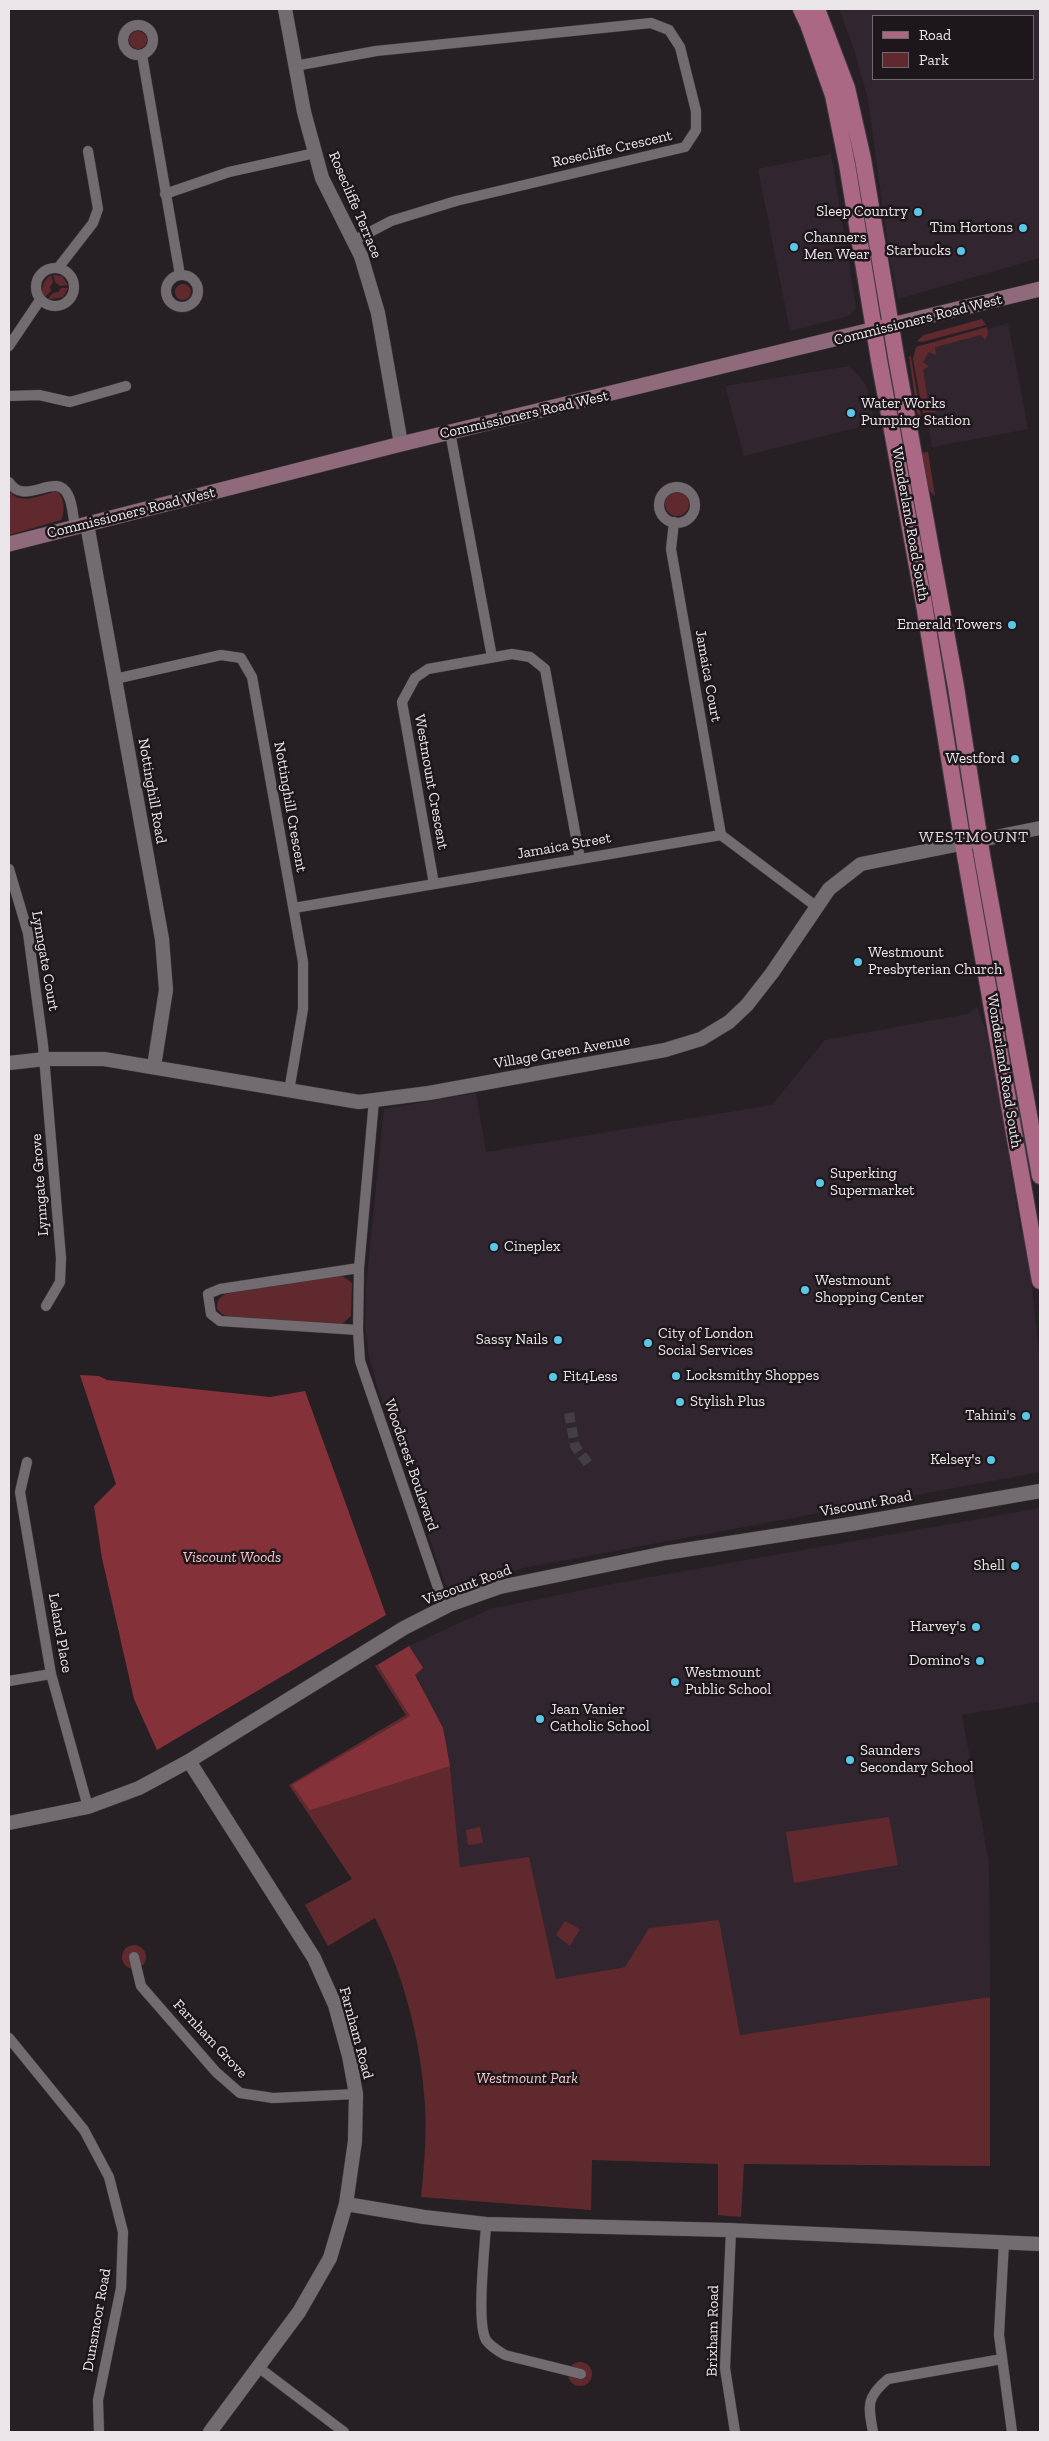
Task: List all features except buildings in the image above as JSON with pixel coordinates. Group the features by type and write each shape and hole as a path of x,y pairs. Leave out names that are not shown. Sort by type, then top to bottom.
{"main road":[{"name":"Wonderland Road South","path":"801,9 833,95 862,246 875,330 930,633 963,844 1040,1281"},
{"name":"Wonderland Road South","path":"817,9 847,88 858,133 956,686 980,841 1040,1176"},
{"name":"Commissioners Road West","path":"9,544 401,444 1040,289"}],"street":[{"name":"Rosecliffe Terrace","path":"285,9 304,112 322,178 361,256 378,313 401,444"},
{"name":"Rosecliffe Crescent","path":"295,66 376,52 651,23 670,30 680,47 696,111 696,130 685,147 456,201 391,220 354,241"},
{"path":"142,55 180,275"},
{"path":"58,268 93,223 98,209 88,151"},
{"path":"165,194 229,172 315,153"},
{"path":"58,268 70,275 74,287 70,300 64,304 51,306 40,300 36,289 38,278 47,270 58,268"},
{"path":"9,346 40,300"},
{"path":"9,396 40,395 70,402 126,386"},
{"path":"450,432 492,657"},
{"path":"9,482 13,489 23,493 51,486 61,488 68,495 81,525"},
{"name":"Jamaica Court","path":"674,522 670,549 721,835"},
{"name":"Nottinghill Road","path":"81,525 115,679 162,939 166,990 154,1066"},
{"name":"Westmount Crescent","path":"434,884 402,702 415,678 428,669 492,657 512,654 530,657 545,669 580,859"},
{"name":"Nottinghill Crescent","path":"115,679 221,655 241,658 252,677 303,962 303,1009 289,1091"},
{"name":"Village Green Avenue","path":"9,1063 45,1059 104,1059 358,1102 429,1093 665,1050 701,1039 729,1022 747,1005 829,888 861,864 1040,828"},
{"path":"721,835 816,907"},
{"name":"Jamaica Street","path":"294,908 721,835"},
{"name":"Lynngate Court","path":"9,869 28,933 45,1059"},
{"name":"Lynngate Grove","path":"45,1059 61,1258 60,1282 46,1306"},
{"name":"Woodcrest Boulevard","path":"374,1100 359,1268 358,1330 360,1361 445,1608"},
{"path":"358,1330 220,1321 211,1314 208,1294 220,1289 359,1268"},
{"name":"Leland Place","path":"28,1462 20,1492 51,1674 88,1807"},
{"name":"Viscount Road","path":"9,1823 88,1807 139,1788 189,1761 404,1628 445,1608 500,1587 665,1552 851,1524 1040,1491"},
{"path":"9,1681 51,1674"},
{"name":"Farnham Road","path":"189,1761 314,1958 335,2005 349,2056 356,2094 355,2141 346,2204 330,2258 299,2312 210,2432"},
{"name":"Farnham Grove","path":"134,1957 140,1986 216,2072 240,2092 273,2098 356,2094"},
{"name":"Dunsmoor Road","path":"10,2043 84,2130 108,2177 123,2232 120,2288 98,2400 99,2432"},
{"path":"346,2204 424,2217 486,2224 731,2230 1040,2244"},
{"path":"486,2224 481,2322 486,2340 494,2349 504,2355 581,2374"},
{"name":"Brixham Road","path":"731,2230 724,2368 735,2432"},
{"path":"1004,2242 1000,2335 1012,2432"},
{"path":"872,2432 869,2409 875,2390 888,2379 1002,2359"},
{"path":"258,2366 344,2432"}],"shaded area":[{"path":"839,9 1040,9 1040,258 898,299 889,255 868,99 853,46"},
{"path":"831,154 856,308 849,316 790,331 758,169"},
{"path":"1008,323 1028,429 932,447 917,351"},
{"path":"850,366 866,385 875,423 744,456 725,386"},
{"path":"977,1007 991,1045 1020,1227 1029,1259 1040,1365 1040,1472 523,1568 454,1590 446,1586 378,1389 369,1356 365,1327 366,1286 384,1109 476,1093 486,1152 772,1105 825,1040 967,1014"},
{"path":"1040,1508 1040,1702 962,1715 989,1863 990,1997 740,2035 719,1920 649,1928 625,1967 556,1979 529,1858 460,1867 450,1766 443,1728 415,1674 423,1668 409,1646 490,1609 617,1583"}],"green space":[{"path":"138,31 144,34 147,40 144,46 138,49 132,46 129,40 132,34"},
{"path":"51,275 53,282 50,287 51,291 44,298 42,292 43,285"},
{"path":"53,275 62,276 68,285 60,286 55,282"},
{"path":"180,284 186,284 191,289 189,298 180,300 175,295 175,289"},
{"path":"61,288 68,288 63,297 47,300 53,293 59,292"},
{"path":"982,319 986,325 922,342 917,341 924,335"},
{"path":"987,327 988,334 985,340 981,335 935,347 936,355 929,352 923,362 929,367 923,369 929,408 937,409 935,412 923,414 913,359 916,347"},
{"path":"909,356 911,357 921,417 917,413"},
{"path":"928,452 935,496 927,488 921,453"},
{"path":"9,491 19,498 25,499 57,491 62,497 64,505 61,520 9,535"},
{"path":"677,492 682,493 688,499 688,509 682,515 677,516 672,515 666,509 665,504 666,499 672,493"},
{"path":"341,1275 352,1283 351,1316 342,1324 231,1318 222,1314 217,1309 218,1301 222,1297 235,1291"},
{"name":"Viscount Woods","path":"80,1375 99,1376 107,1380 270,1397 305,1391 386,1615 157,1750 134,1699 102,1558 94,1506 116,1484"},
{"name":"Westmount Park","path":"409,1646 423,1668 415,1675 443,1728 450,1766 460,1867 529,1857 556,1979 625,1967 649,1928 719,1920 740,2035 990,1997 990,2166 744,2164 741,2217 718,2215 718,2164 592,2160 591,2210 421,2197 426,2116 420,2057 403,1985 375,1918 328,1946 305,1905 352,1879 289,1785 406,1715 375,1666"},
{"path":"409,1646 423,1668 415,1675 443,1728 450,1766 310,1810 292,1785 410,1716 378,1665"},
{"path":"889,1817 898,1865 794,1883 786,1832"},
{"path":"480,1827 483,1843 468,1845 466,1830"},
{"path":"565,1921 580,1929 570,1946 556,1935"},
{"path":"134,1945 142,1949 146,1957 142,1965 134,1969 126,1965 122,1957 126,1949"},
{"path":"580,2362 585,2363 591,2369 591,2379 585,2385 580,2386 575,2385 569,2379 568,2374 569,2369 575,2363"}],"tunnel":[{"path":"569,1413 575,1446 590,1466"}],"place":[{"name":"Sleep Country","path":"918,212"},
{"name":"Tim Hortons","path":"1023,228"},
{"name":"Channers Men Wear","path":"794,247"},
{"name":"Starbucks","path":"961,251"},
{"name":"Water Works Pumping Station","path":"851,413"},
{"name":"Emerald Towers","path":"1012,625"},
{"name":"Westford","path":"1015,759"},
{"name":"Westmount Presbyterian Church","path":"858,962"},
{"name":"Superking Supermarket","path":"820,1183"},
{"name":"Cineplex","path":"494,1247"},
{"name":"Westmount Shopping Center","path":"805,1290"},
{"name":"Sassy Nails","path":"558,1340"},
{"name":"City of London Social Services","path":"648,1343"},
{"name":"Locksmithy Shoppes","path":"676,1376"},
{"name":"Fit4Less","path":"553,1377"},
{"name":"Stylish Plus","path":"680,1402"},
{"name":"Tahini's","path":"1026,1416"},
{"name":"Kelsey's","path":"991,1460"},
{"name":"Shell","path":"1015,1566"},
{"name":"Harvey's","path":"976,1627"},
{"name":"Domino's","path":"980,1661"},
{"name":"Westmount Public School","path":"675,1682"},
{"name":"Jean Vanier Catholic School","path":"540,1719"},
{"name":"Saunders Secondary School","path":"850,1760"}],"district":[{"name":"WESTMOUNT","path":"974,837"}]}
